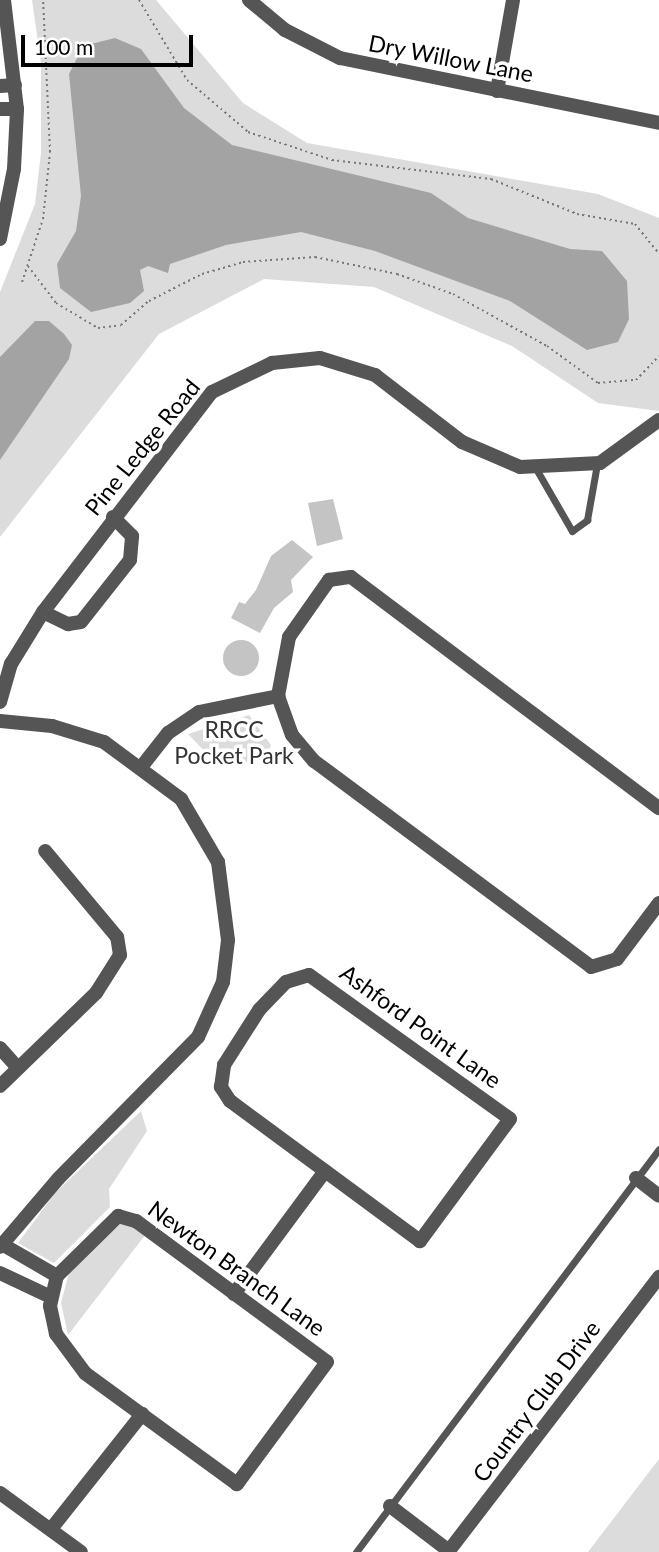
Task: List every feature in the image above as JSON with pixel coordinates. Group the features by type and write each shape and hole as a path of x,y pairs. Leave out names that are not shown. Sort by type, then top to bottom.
{"street":[{"path":"0,239 14,169 17,109 4,0"},
{"name":"Dry Willow Lane","path":"249,0 285,30 340,58 659,123"},
{"path":"497,91 513,0"},
{"path":"0,86 16,85"},
{"path":"0,109 17,109"},
{"name":"Pine Ledge Road","path":"0,702 11,664 43,612 113,517 212,392 272,363 320,358 375,375 462,442 520,467 597,463"},
{"path":"597,463 659,420"},
{"path":"43,612 68,624 81,622 130,560 132,536 113,517"},
{"path":"659,808 351,577 329,580 289,637 278,696 292,735 314,761 591,967 617,959 659,903"},
{"path":"142,766 168,733 199,712 278,696"},
{"path":"0,721 80,733 142,766 181,799 218,862 228,920 223,982 185,1055 78,1158 1,1245 57,1276 51,1297 65,1353 142,1414 98,1475 51,1529"},
{"path":"0,1086 96,993 121,951 113,932 45,851"},
{"name":"Ashford Point Lane","path":"304,974 510,1119 420,1241 325,1171 230,1101 221,1087 223,1065 254,1016 281,986 304,974"},
{"path":"0,1048 18,1068"},
{"path":"234,1293 325,1171"},
{"path":"636,1178 659,1196"},
{"name":"Newton Branch Lane","path":"57,1276 118,1216 136,1221 327,1362 237,1483 142,1414"},
{"path":"0,1273 51,1297"},
{"name":"Country Club Drive","path":"448,1552 659,1277"},
{"path":"0,1493 81,1552"},
{"path":"390,1506 448,1552"}],"lane":[{"path":"535,467 572,531 587,520 597,463"},
{"path":"356,1552 659,1149"}],"path":[{"path":"22,282 43,219 50,152 43,0"},
{"path":"139,0 187,80 248,132 332,160 491,179 577,214 635,224 659,254"},
{"path":"28,267 56,303 98,328 121,325 149,301 202,274 243,262 316,257 397,274 453,294 547,346 598,383 636,380 659,356"}],"green space":[{"path":"32,0 156,0 243,103 307,143 598,194 659,218 659,411 598,403 512,346 374,287 264,279 159,334 0,537 0,292 35,204 41,153 41,63"},
{"name":"RRCC Pocket Park","path":"249,715 271,745 268,756 257,754 242,766 212,759 188,734"},
{"path":"141,1111 147,1131 109,1189 110,1207 54,1263 18,1243 55,1193"},
{"path":"125,1220 146,1234 68,1335 61,1303 70,1269"},
{"path":"659,1459 659,1552 588,1552"}],"shaded area":[{"path":"115,38 141,49 184,108 232,145 431,193 468,218 570,249 602,251 627,281 629,319 618,342 587,350 510,301 375,251 301,232 226,245 170,264 168,273 148,266 140,270 144,291 130,303 91,312 60,288 57,264 76,231 81,196 69,74 83,46"},
{"path":"35,321 49,321 64,334 72,345 69,359 0,460 0,357"}],"building":[{"path":"333,499 343,539 317,546 308,503"},
{"path":"292,540 313,557 291,580 293,592 274,608 260,633 231,618 239,602 245,604 256,590 271,556"},
{"path":"241,640 254,645 259,658 254,671 241,676 228,671 223,658 228,645"}]}
